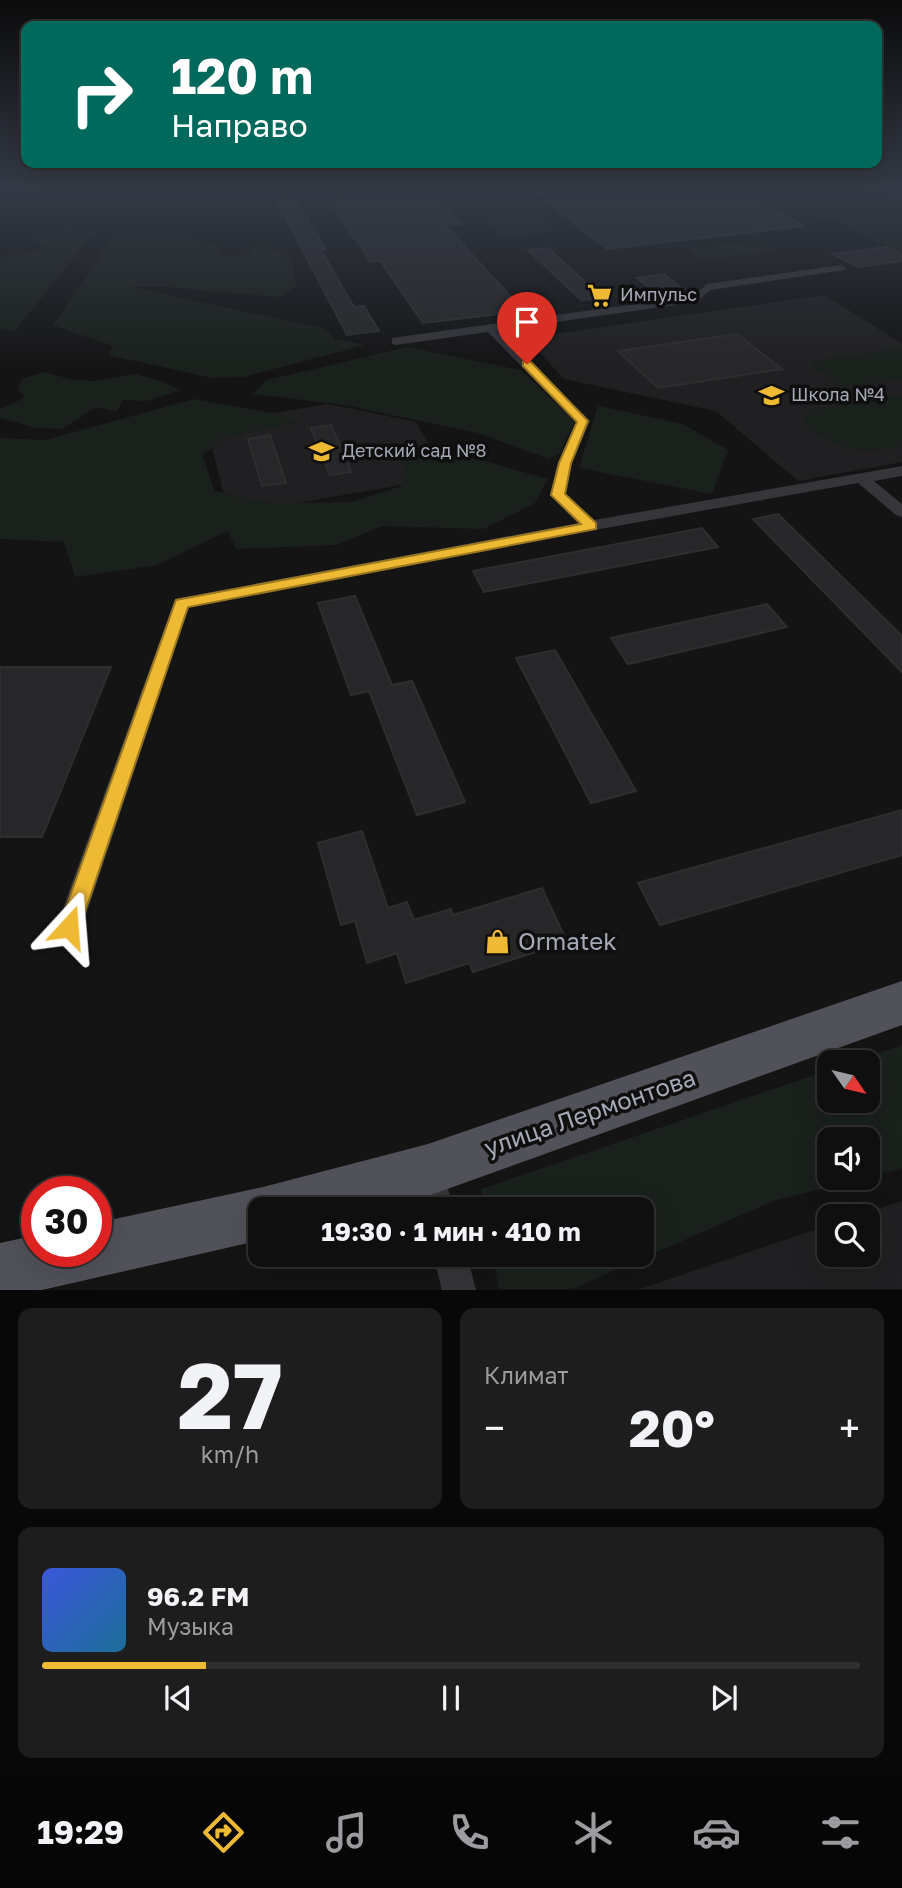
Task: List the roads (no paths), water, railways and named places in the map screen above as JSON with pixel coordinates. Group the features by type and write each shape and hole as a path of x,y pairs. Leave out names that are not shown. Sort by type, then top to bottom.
{"main road":[{"name":"улица Лермонтова","path":"370,1197 433,1189 902,1003"},
{"path":"112,1247 248,1216"},
{"path":"0,1271 21,1267"}],"street":[{"path":"396,341 697,299 707,287 841,268"},
{"path":"492,329 583,421 565,463 558,495 592,526"},
{"path":"69,927 181,603 902,471"},
{"path":"861,478 902,512"},
{"path":"453,1267 459,1290"}],"place":[{"name":"Импульс","path":"600,295"},
{"name":"Школа №4","path":"771,395"},
{"name":"Детский сад №8","path":"322,451"},
{"name":"Ormatek","path":"498,942"}]}
